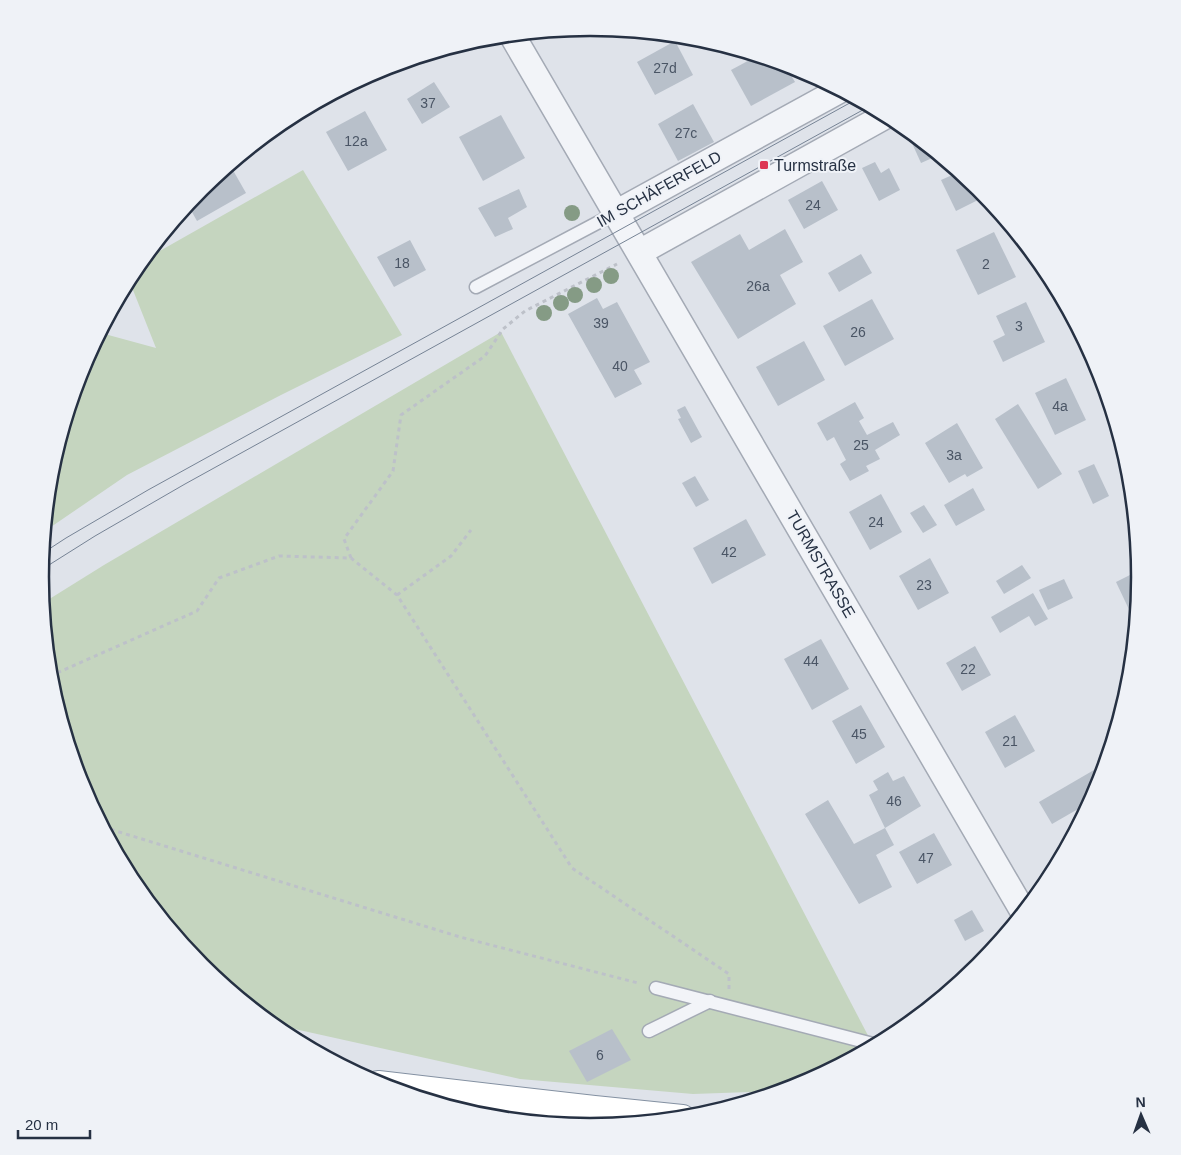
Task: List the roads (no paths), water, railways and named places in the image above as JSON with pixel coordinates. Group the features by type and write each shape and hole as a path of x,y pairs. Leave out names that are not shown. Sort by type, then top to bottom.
{"highway":[{"path":"415,1089 651,1115"}],"street":[{"name":"TURMSTRASSE","path":"516,42 1020,907"},
{"name":"IM SCHÄFERFELD","path":"616,213 833,94"},
{"path":"640,252 879,120"}],"lane":[{"name":"IM SCHÄFERFELD","path":"476,287 616,213"},
{"path":"656,988 867,1042"},
{"path":"649,1031 710,1002"}],"tram line":[{"path":"50,549 148,490 850,103"},
{"path":"49,565 185,484 863,110"}],"place":[{"name":"Turmstraße","path":"764,165"}]}
